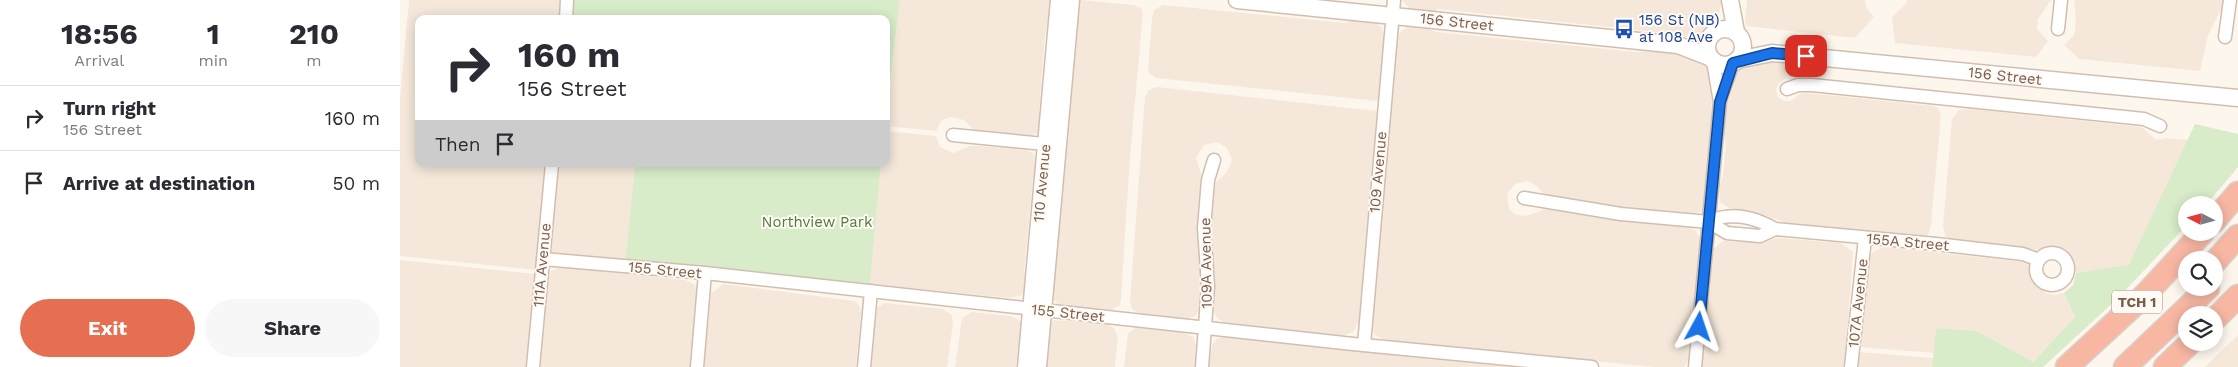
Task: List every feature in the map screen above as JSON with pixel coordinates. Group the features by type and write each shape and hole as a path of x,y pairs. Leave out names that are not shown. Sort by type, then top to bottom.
{"highway":[{"path":"2223,210 2238,193"},
{"path":"2223,253 2238,236"},
{"name":"TCH 1","path":"2068,367 2146,294 2195,241"},
{"path":"2223,273 2238,257"},
{"path":"2106,367 2181,296"},
{"path":"2125,367 2200,296"},
{"path":"2223,311 2238,296"},
{"path":"2165,367 2182,351"}],"street":[{"path":"566,15 567,0"},
{"name":"110 Avenue","path":"1052,145 1059,0"},
{"name":"110 Avenue","path":"1026,367 1037,310 1052,145 1071,0"},
{"name":"156 Street","path":"1237,0 1394,8 1678,45 1711,59"},
{"path":"1720,102 1711,59 1706,45 1729,0"},
{"path":"1695,367 1720,102 1735,62 1742,52 1729,0"},
{"path":"2058,29 2061,0"},
{"path":"2226,37 2230,0"},
{"name":"109 Avenue","path":"1364,345 1394,8"},
{"path":"1713,34 1728,29 1738,35"},
{"name":"156 Street","path":"1678,45 1713,34"},
{"name":"156 Street","path":"1738,35 1772,53"},
{"name":"156 Street","path":"1735,62 1772,53 2238,98"},
{"path":"1711,59 1725,66 1735,62"},
{"name":"156 Street","path":"1787,89 1812,85 2144,119 2160,126"},
{"path":"952,135 1052,145"},
{"name":"109A Avenue","path":"1202,367 1208,286 1204,228 1208,180 1214,160"},
{"name":"111A Avenue","path":"533,367 552,167"},
{"name":"155A Street","path":"1524,198 1621,214 1709,222 1720,216 1729,216 1760,220 1775,229 2023,254 2039,260"},
{"name":"107A Avenue","path":"1851,367 1865,238"},
{"name":"155 Street","path":"543,259 705,273 1364,345 1585,367"},
{"path":"697,367 705,273"},
{"path":"864,367 871,291"},
{"name":"110 Avenue","path":"1037,310 1038,367"}],"shaded area":[{"path":"409,0 560,0 559,15 415,15 415,167 546,167 536,270 400,256 400,98"},
{"path":"900,0 1052,0 1045,36 1039,112 1042,117 1038,132 1030,137 975,132 964,120 950,117 941,121 936,131 890,126 890,90"},
{"path":"1081,0 1134,5 1141,8 1143,13 1130,157 1121,299 1120,305 1112,310 1059,305 1051,297 1055,275 1078,21 1077,3"},
{"path":"1402,0 1722,0 1718,18 1713,26 1700,34 1682,38 1646,31 1438,9 1431,12 1411,10"},
{"path":"1747,0 1865,0 1866,7 1874,17 1855,38 1747,26 1745,21"},
{"path":"1907,0 2051,0 2038,19 2037,29 2048,41 2036,57 1895,43 1892,17 1906,4"},
{"path":"2074,0 2223,0 2222,8 2208,35 2200,71 2079,59 2064,45 2074,35 2076,21"},
{"path":"1163,5 1345,23 1354,20 1376,23 1381,27 1384,36 1378,101 1156,78 1149,73 1148,68 1152,19 1154,10"},
{"path":"1409,26 1426,28 1437,32 1636,52 1675,51 1705,62 1712,86 1711,147 1704,208 1700,212 1691,214 1625,208 1544,194 1534,184 1527,181 1515,184 1507,194 1509,208 1514,214 1522,216 1547,208 1620,220 1689,227 1696,231 1701,240 1690,357 1684,367 1654,367 1385,340 1375,335 1372,328 1373,294 1398,38 1401,31"},
{"path":"1768,61 1786,64 1785,79 1778,84 1776,90 1778,97 1784,101 1791,101 1800,94 1807,93 1938,108 1941,115 1931,225 1928,235 1925,237 1790,224 1758,213 1729,208 1720,202 1719,185 1723,176 1726,144 1724,133 1730,83 1738,67"},
{"path":"1157,87 1377,111 1359,321 1353,332 1342,336 1228,324 1218,319 1214,312 1215,290 1211,214 1215,183 1227,172 1232,160 1227,148 1217,142 1204,145 1196,158 1202,177 1197,231 1202,286 1200,309 1195,316 1186,319 1140,314 1132,309 1130,301 1145,97 1149,90"},
{"path":"1971,109 2141,127 2156,140 2166,138 2189,140 2129,266 2076,273 2071,260 2058,252 1953,241 1946,237 1943,226 1952,119 1959,110"},
{"path":"890,131 936,136 940,147 954,153 970,146 979,146 1027,150 1033,153 1037,160 1036,175 1033,179 1024,272 1028,278 1027,289 1022,295 1009,298 870,284 881,167 890,167"},
{"path":"555,167 635,167 625,264 554,255 549,247"},
{"path":"1777,238 1841,243 1853,252 1845,367 1700,367 1712,250 1723,241 1757,242"},
{"path":"1883,247 2024,262 2031,268 2037,285 2045,293 2054,295 2064,293 2075,317 2033,362 1977,331 1936,328 1934,353 1859,347 1868,259 1874,251"},
{"path":"400,260 535,274 526,367 400,367"},
{"path":"560,267 685,280 694,284 698,292 691,367 540,367 548,278 551,271"},
{"path":"723,284 855,301 860,307 861,313 856,367 704,367 711,294"},
{"path":"885,303 942,309 951,314 953,323 947,367 870,367 875,313 878,307"},
{"path":"972,312 1011,316 1019,320 1023,325 1016,367 955,367 962,318"},
{"path":"1054,320 1107,324 1114,328 1118,338 1115,367 1047,367 1049,325"},
{"path":"1134,329 1182,332 1193,337 1196,345 1195,367 1124,367 1128,334"},
{"path":"2238,335 2238,367 2205,367 2223,351"},
{"path":"1225,336 1523,367 1209,367 1212,345 1216,339"},
{"path":"1859,352 1933,358 1932,367 1858,367"}],"green space":[{"path":"570,0 900,0 890,84 890,15 569,15"},
{"path":"2195,124 2238,134 2238,167 2214,196 2178,196 2178,234 2117,299 2043,367 1932,367 1936,328 1977,331 2033,362 2075,317 2064,293 2073,285 2076,273 2129,265"},
{"name":"Northview Park","path":"635,167 881,167 870,284 625,264"}],"place":[{"name":"156 St (NB) at 108 Ave","path":"1624,29"}],"route":[{"path":"1699,327 1720,102 1733,63 1737,60 1772,53 1806,56"}]}
